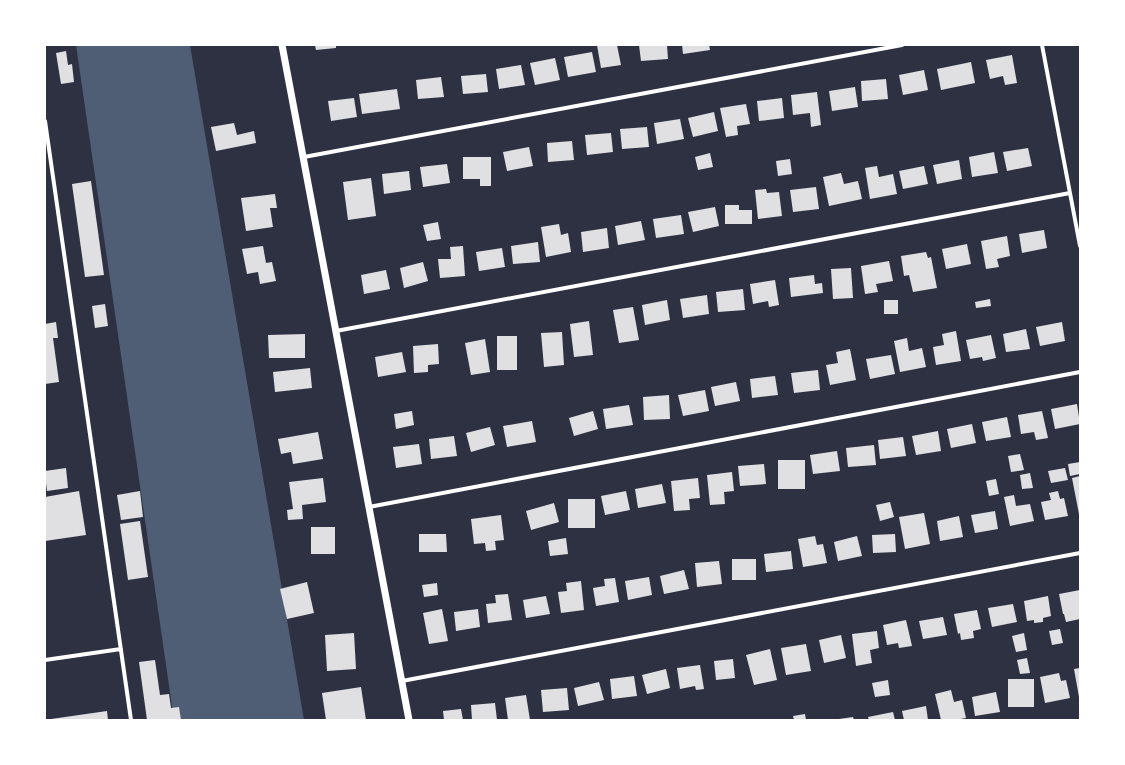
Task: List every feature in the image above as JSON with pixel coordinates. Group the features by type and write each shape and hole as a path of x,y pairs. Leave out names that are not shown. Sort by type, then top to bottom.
{"street":[{"path":"282,45 409,720"},
{"path":"304,157 902,45"},
{"path":"1042,45 1080,246"},
{"path":"45,121 131,720"},
{"path":"336,332 1070,193"},
{"path":"369,507 1080,372"},
{"path":"402,681 1080,553"},
{"path":"45,660 121,649"}],"water":[{"path":"76,45 190,45 304,720 174,720"}],"building":[{"path":"315,45 336,45 336,48 316,50"},
{"path":"597,45 617,45 621,65 601,68"},
{"path":"639,45 667,45 668,59 641,61"},
{"path":"682,45 709,45 710,50 683,54"},
{"path":"66,51 68,65 72,64 74,82 61,84 56,53"},
{"path":"592,52 596,72 568,77 564,57"},
{"path":"1012,55 1017,83 1005,85 1003,76 990,79 986,60"},
{"path":"555,58 560,80 535,85 530,63"},
{"path":"971,62 975,83 941,90 937,69"},
{"path":"521,65 525,85 499,89 496,69"},
{"path":"924,70 928,90 903,95 899,75"},
{"path":"486,74 488,92 463,94 461,76"},
{"path":"441,77 444,97 418,99 416,80"},
{"path":"886,79 888,99 862,101 861,81"},
{"path":"855,87 858,107 832,111 829,91"},
{"path":"397,89 400,109 362,114 359,94"},
{"path":"817,92 821,125 811,127 810,113 793,115 791,95"},
{"path":"354,98 357,117 331,121 328,101"},
{"path":"782,98 784,118 759,121 757,101"},
{"path":"746,104 750,124 737,126 738,135 726,137 720,108"},
{"path":"714,112 718,131 693,137 688,118"},
{"path":"680,119 684,139 657,144 654,123"},
{"path":"234,123 237,135 254,131 256,143 216,151 211,127"},
{"path":"647,127 649,147 622,149 620,129"},
{"path":"611,133 613,152 587,155 585,135"},
{"path":"572,141 574,160 548,162 547,143"},
{"path":"529,147 533,166 507,171 503,152"},
{"path":"1028,148 1032,166 1007,171 1003,152"},
{"path":"994,152 998,173 972,177 969,157"},
{"path":"710,153 713,167 698,170 695,157"},
{"path":"463,157 491,157 491,186 480,186 480,179 463,179"},
{"path":"790,159 792,174 778,176 776,161"},
{"path":"959,160 962,179 937,184 933,165"},
{"path":"447,164 450,183 423,187 420,167"},
{"path":"877,166 879,177 893,174 897,194 870,199 865,168"},
{"path":"924,166 928,184 903,189 899,171"},
{"path":"409,171 411,190 384,194 382,174"},
{"path":"841,173 844,184 858,181 862,199 829,206 823,177"},
{"path":"371,178 376,216 348,220 343,182"},
{"path":"91,181 104,275 85,277 72,184"},
{"path":"816,187 819,209 793,212 790,190"},
{"path":"766,189 767,193 779,192 782,216 758,219 755,190"},
{"path":"275,194 277,208 270,208 273,227 246,231 241,198"},
{"path":"725,205 739,205 739,210 752,210 752,224 725,224"},
{"path":"715,207 719,226 693,232 688,212"},
{"path":"681,215 684,234 656,238 653,219"},
{"path":"641,221 645,240 618,245 615,226"},
{"path":"438,222 441,239 427,241 423,225"},
{"path":"559,224 561,235 568,233 571,252 546,257 541,227"},
{"path":"607,228 609,248 583,252 581,232"},
{"path":"1044,230 1047,248 1022,253 1019,234"},
{"path":"1007,236 1010,256 997,259 999,267 986,269 981,241"},
{"path":"538,242 540,262 513,264 511,246"},
{"path":"967,244 971,264 946,269 942,249"},
{"path":"263,246 266,263 272,262 276,281 260,284 258,272 247,274 242,249"},
{"path":"463,246 465,276 440,278 438,259 451,259 450,247"},
{"path":"502,248 505,267 479,271 476,252"},
{"path":"926,252 928,258 931,257 937,288 913,292 909,275 904,276 901,256"},
{"path":"889,261 893,281 876,284 878,292 865,294 861,266"},
{"path":"423,262 428,281 404,288 400,268"},
{"path":"851,268 853,298 833,299 831,269"},
{"path":"386,270 390,289 364,294 361,275"},
{"path":"814,275 815,284 822,283 823,293 791,297 789,278"},
{"path":"775,280 779,305 769,307 768,301 753,304 750,284"},
{"path":"743,289 745,310 718,312 716,292"},
{"path":"707,295 709,314 683,318 680,299"},
{"path":"990,299 991,306 976,308 975,302"},
{"path":"667,300 670,320 645,325 642,305"},
{"path":"884,300 898,300 898,314 884,314"},
{"path":"105,304 108,326 95,328 92,306"},
{"path":"633,307 639,340 619,343 613,310"},
{"path":"589,321 593,355 574,357 570,324"},
{"path":"56,322 58,338 53,338 59,382 45,384 45,324"},
{"path":"1062,322 1065,341 1040,346 1036,327"},
{"path":"1026,329 1030,349 1006,352 1003,334"},
{"path":"956,331 961,361 936,365 933,347 944,345 942,334"},
{"path":"562,332 564,365 544,367 541,333"},
{"path":"305,334 305,358 269,358 268,335"},
{"path":"991,335 996,358 983,361 982,357 970,359 966,340"},
{"path":"497,336 517,336 517,370 497,370"},
{"path":"907,338 909,351 922,348 926,367 900,372 894,341"},
{"path":"485,339 490,372 471,375 465,343"},
{"path":"438,344 439,364 428,365 428,372 414,373 413,346"},
{"path":"850,349 856,380 830,385 826,365 838,363 836,352"},
{"path":"402,352 406,372 378,377 375,357"},
{"path":"891,355 895,374 870,379 866,359"},
{"path":"310,368 312,388 275,392 273,372"},
{"path":"818,370 820,390 794,393 791,373"},
{"path":"775,376 778,395 752,398 750,379"},
{"path":"736,382 740,401 715,406 711,387"},
{"path":"705,390 709,411 683,416 678,395"},
{"path":"669,395 670,419 644,420 643,397"},
{"path":"1077,404 1080,424 1055,429 1051,409"},
{"path":"629,405 633,425 606,429 603,409"},
{"path":"412,411 414,425 396,429 394,414"},
{"path":"593,411 598,429 574,436 569,418"},
{"path":"1042,411 1048,438 1036,440 1034,432 1021,434 1018,415"},
{"path":"1007,417 1011,437 986,441 982,422"},
{"path":"532,421 536,442 507,447 503,426"},
{"path":"972,424 976,443 951,448 947,429"},
{"path":"490,427 495,445 471,452 466,433"},
{"path":"938,431 941,451 916,455 912,436"},
{"path":"318,432 323,459 293,464 291,452 281,454 278,439"},
{"path":"454,436 457,456 431,459 429,439"},
{"path":"903,437 906,456 880,459 878,440"},
{"path":"419,444 422,464 396,468 393,447"},
{"path":"874,445 876,465 848,467 846,448"},
{"path":"837,451 840,471 813,474 810,455"},
{"path":"1020,454 1024,470 1011,472 1008,456"},
{"path":"778,460 805,460 805,489 778,489"},
{"path":"1080,462 1080,474 1070,476 1068,464"},
{"path":"764,464 766,484 740,486 738,466"},
{"path":"66,468 68,488 47,491 45,471"},
{"path":"1065,468 1068,480 1051,483 1048,471"},
{"path":"732,472 734,491 724,492 725,504 710,505 707,475"},
{"path":"1030,473 1033,488 1022,489 1020,475"},
{"path":"1080,476 1080,514 1079,514 1072,478"},
{"path":"323,478 326,502 302,505 303,519 288,520 287,510 293,509 289,482"},
{"path":"698,478 700,498 689,499 690,510 674,511 671,481"},
{"path":"996,479 999,494 989,496 986,481"},
{"path":"662,484 666,503 638,508 635,489"},
{"path":"79,491 86,535 45,541 45,497"},
{"path":"140,491 143,517 121,520 117,495"},
{"path":"626,491 630,510 605,515 601,496"},
{"path":"1058,491 1060,499 1064,498 1068,516 1045,520 1041,502 1051,500 1049,493"},
{"path":"1014,495 1016,506 1030,504 1034,521 1010,526 1004,497"},
{"path":"568,499 595,499 595,528 568,528"},
{"path":"890,502 894,517 880,521 876,505"},
{"path":"554,503 559,522 531,530 526,511"},
{"path":"995,511 998,529 975,533 971,515"},
{"path":"924,513 930,544 905,549 899,517"},
{"path":"501,515 504,540 495,541 496,550 486,551 485,543 474,544 471,519"},
{"path":"959,516 963,537 940,541 937,521"},
{"path":"140,521 148,577 128,580 120,524"},
{"path":"311,527 335,527 335,554 311,554"},
{"path":"419,534 446,534 447,552 419,552"},
{"path":"895,534 896,552 873,553 872,535"},
{"path":"815,536 817,545 823,544 827,563 803,567 798,539"},
{"path":"857,536 862,556 838,561 834,542"},
{"path":"566,538 568,554 550,556 548,541"},
{"path":"791,551 793,569 766,572 764,554"},
{"path":"732,559 756,559 756,580 732,580"},
{"path":"719,561 722,584 697,587 695,563"},
{"path":"684,570 689,589 664,594 660,576"},
{"path":"649,577 652,595 628,600 625,581"},
{"path":"615,578 619,602 596,606 593,588 605,586 604,579"},
{"path":"581,581 584,610 561,613 558,592 567,591 566,583"},
{"path":"307,582 314,613 287,619 280,589"},
{"path":"437,583 438,595 424,597 422,585"},
{"path":"1080,590 1080,619 1066,622 1059,594"},
{"path":"508,594 512,620 488,623 486,604 496,603 495,595"},
{"path":"546,596 550,614 526,618 523,600"},
{"path":"1048,596 1051,616 1043,618 1043,622 1034,623 1034,620 1027,621 1024,601"},
{"path":"1013,604 1017,622 992,627 988,608"},
{"path":"442,609 448,641 429,644 423,613"},
{"path":"478,609 480,627 456,631 454,612"},
{"path":"977,610 981,629 973,631 974,638 961,640 960,633 958,634 954,614"},
{"path":"943,617 947,635 923,639 919,621"},
{"path":"906,620 912,646 899,648 898,643 887,645 883,625"},
{"path":"1060,629 1063,643 1052,645 1049,631"},
{"path":"877,631 879,648 870,650 872,663 856,666 852,634"},
{"path":"354,633 356,669 327,671 325,635"},
{"path":"1024,633 1027,650 1016,652 1012,636"},
{"path":"841,635 846,658 824,663 819,640"},
{"path":"806,644 811,671 786,675 781,648"},
{"path":"770,649 777,680 754,685 746,655"},
{"path":"1027,658 1030,673 1020,674 1017,660"},
{"path":"733,659 735,678 716,680 714,661"},
{"path":"155,660 160,695 169,694 171,708 179,707 181,720 147,720 139,662"},
{"path":"700,665 704,689 696,690 695,686 680,689 677,668"},
{"path":"1080,668 1080,697 1079,697 1074,669"},
{"path":"666,669 670,688 647,694 642,675"},
{"path":"1059,673 1061,681 1066,680 1070,698 1045,703 1040,677"},
{"path":"634,676 637,696 612,699 610,679"},
{"path":"1008,679 1034,679 1034,707 1008,707"},
{"path":"888,680 890,695 875,697 872,683"},
{"path":"599,682 604,700 578,706 574,688"},
{"path":"361,687 366,720 326,720 322,693"},
{"path":"567,688 569,710 543,712 541,690"},
{"path":"951,690 954,702 962,700 966,718 941,720 935,694"},
{"path":"996,692 1000,712 975,716 972,697"},
{"path":"526,695 530,720 508,720 505,698"},
{"path":"495,703 497,720 472,720 471,705"},
{"path":"926,706 928,720 904,720 902,711"},
{"path":"461,709 463,720 444,720 443,711"},
{"path":"107,711 108,720 51,720 51,719"},
{"path":"893,712 895,720 869,720 868,717"},
{"path":"805,714 806,720 794,720 793,716"},
{"path":"853,717 854,720 839,720 839,719"}]}
